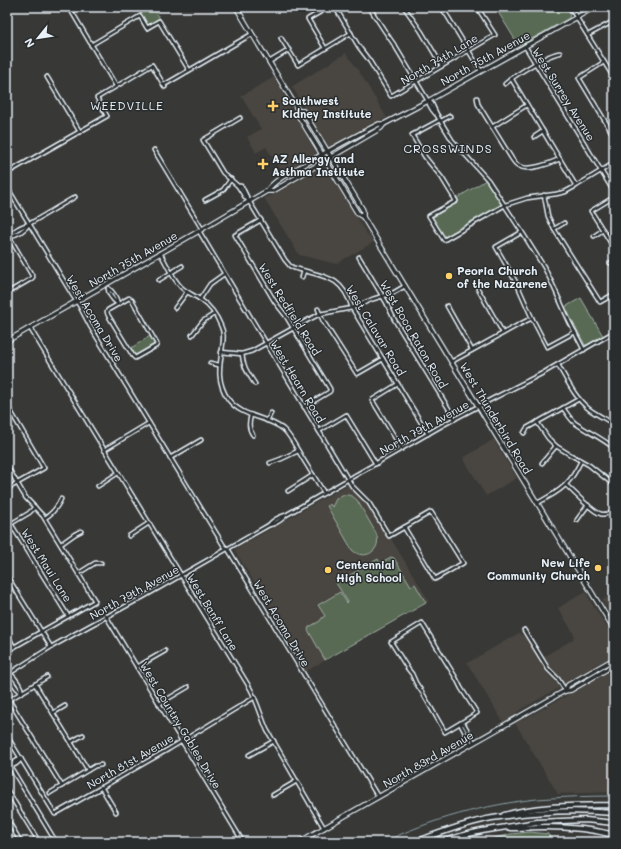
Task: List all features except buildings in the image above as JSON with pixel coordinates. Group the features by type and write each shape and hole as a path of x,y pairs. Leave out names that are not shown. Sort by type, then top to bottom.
{"highway":[{"path":"416,842 441,832 514,812 569,806 614,805"},
{"path":"484,820 562,811 614,813"},
{"path":"442,842 464,835 500,827 537,822 586,820 614,822"},
{"path":"500,827 561,827 587,829 614,835"}],"main road":[{"name":"West Thunderbird Road","path":"236,7 298,110 298,115 321,155 358,214 363,217 614,629"},
{"name":"North 75th Avenue","path":"7,341 160,254 249,201 267,191 273,191 381,128 384,124 428,101 595,7"},
{"name":"West Thunderbird Road","path":"298,110 302,111 363,210 363,217"},
{"name":"North 75th Avenue","path":"267,191 270,186 284,176 379,124 384,124"},
{"name":"North 83rd Avenue","path":"565,691 568,685 614,659"},
{"name":"North 83rd Avenue","path":"299,842 565,691 571,690 614,665"}],"street":[{"path":"70,7 116,86"},
{"path":"325,48 308,19 329,7"},
{"path":"281,38 298,65 351,33 335,7"},
{"path":"369,7 395,46 428,101 432,104 452,140 488,180 522,232 544,268 584,350"},
{"path":"404,7 421,31 442,66"},
{"path":"441,7 481,71"},
{"name":"North 74th Lane","path":"351,33 391,96 495,35 477,7"},
{"path":"570,7 614,78"},
{"path":"91,45 140,16 147,28 159,21 189,70"},
{"path":"588,35 614,20"},
{"path":"7,173 107,116 97,98 152,65 164,86 252,34"},
{"name":"West Surrey Avenue","path":"525,46 614,192"},
{"path":"269,62 289,50"},
{"path":"505,84 510,78 554,53 560,53"},
{"path":"604,62 578,78 614,136"},
{"path":"47,77 80,132"},
{"path":"510,78 576,186"},
{"path":"477,98 478,104 512,159 519,167 528,168 542,166 560,159"},
{"path":"492,127 527,105"},
{"path":"450,116 440,119 412,135 425,157 442,178 456,201 429,216 444,240 505,205 527,198 560,193 576,186 614,163"},
{"name":"West Calavar Road","path":"240,118 203,140 221,171 238,186 241,186 287,263 292,267 326,277 338,283 346,292 352,308 428,434"},
{"path":"534,137 543,131"},
{"path":"462,151 467,147"},
{"name":"West Hearn Road","path":"154,150 224,274 352,486 369,504 389,536 404,528"},
{"path":"205,200 223,190 231,179"},
{"name":"West Acoma Drive","path":"7,186 170,458 228,549 378,797"},
{"path":"544,195 548,216 554,229 600,302 614,294"},
{"path":"9,236 14,236 21,229 75,197"},
{"path":"614,197 591,211 614,248"},
{"name":"West Redfield Road","path":"261,220 235,236 330,389 330,391 304,407"},
{"path":"554,229 564,223"},
{"path":"594,236 603,230"},
{"path":"522,232 496,247 517,284 547,347 575,332"},
{"path":"7,233 33,277 7,293"},
{"path":"160,254 175,281 187,292 208,305 222,328 224,338 219,364 220,382 228,398 235,407 283,429 324,493"},
{"name":"West Boca Raton Road","path":"359,257 383,296 394,319 455,419"},
{"path":"610,263 614,261"},
{"path":"159,280 182,266"},
{"path":"302,277 304,271"},
{"path":"200,299 210,284 224,274"},
{"path":"222,352 242,354 252,351 320,314 352,308 373,299 393,293 405,286"},
{"path":"108,288 117,299 118,304 108,292 108,288"},
{"path":"478,289 503,333"},
{"path":"175,308 187,292"},
{"path":"129,298 132,300 158,344 156,346 135,358 107,312 118,304 129,298"},
{"path":"448,306 472,350"},
{"path":"318,308 323,321 357,374 383,359"},
{"path":"192,335 203,321 214,314"},
{"path":"451,362 532,318"},
{"name":"West Banff Lane","path":"30,328 255,697 263,722 324,828"},
{"name":"North 79th Avenue","path":"8,674 106,616 143,597 282,519 286,515 428,434 558,365 614,332"},
{"path":"242,354 242,362 255,384"},
{"path":"210,363 219,364"},
{"path":"558,365 579,399 590,410 614,424"},
{"path":"398,384 372,400 402,449"},
{"path":"524,433 527,428 579,399"},
{"path":"7,405 44,468 7,489"},
{"path":"563,408 574,422 605,440 614,448"},
{"path":"267,421 270,413"},
{"path":"251,415 249,424 250,431 253,435"},
{"path":"319,431 346,415 376,464"},
{"path":"537,422 548,438 556,446 589,465 614,485"},
{"path":"104,450 149,423"},
{"path":"170,458 201,440"},
{"path":"542,463 556,446"},
{"path":"270,463 298,451"},
{"path":"538,503 566,485 581,461"},
{"path":"7,466 28,500 45,518 95,600 7,651"},
{"path":"98,486 118,473"},
{"path":"288,490 313,475"},
{"path":"566,485 594,511 600,514 612,513 614,511"},
{"path":"45,518 54,511 61,499"},
{"path":"577,520 588,505"},
{"path":"7,526 29,513 35,507"},
{"path":"431,512 463,563 435,579 404,528 431,512"},
{"path":"129,536 149,523"},
{"name":"West Maui Lane","path":"11,524 68,616"},
{"path":"61,544 81,531"},
{"path":"79,573 95,563 101,563"},
{"path":"7,576 51,648"},
{"name":"West Country Gables Drive","path":"106,616 244,842"},
{"path":"422,623 477,713 461,723 446,732 412,674 391,642 422,623"},
{"path":"524,630 548,669 558,679 565,691"},
{"path":"7,634 14,647"},
{"path":"137,667 165,651"},
{"path":"8,674 19,691 22,693"},
{"path":"47,677 9,700 62,786"},
{"path":"35,684 88,770"},
{"path":"159,704 188,687"},
{"name":"North 81st Avenue","path":"21,759 55,814 255,697"},
{"path":"53,713 65,706"},
{"path":"461,723 464,724 465,730 473,743"},
{"path":"71,742 83,735"},
{"path":"7,736 21,759 14,766 8,767"},
{"path":"249,755 274,741"},
{"path":"7,761 8,767 56,842"},
{"path":"50,793 95,766 102,765"},
{"path":"273,794 297,781"},
{"path":"101,787 116,812"},
{"path":"7,790 39,842"},
{"path":"7,819 19,839 18,842"}],"shaded area":[{"path":"346,53 359,71 387,118 372,123 329,147 326,145 291,87"},
{"path":"274,77 316,153 313,157 283,175 266,147 256,153 247,137 261,129 241,96"},
{"path":"323,167 337,185 367,234 374,242 336,264 299,255 264,198"},
{"path":"494,439 517,478 486,496 463,458"},
{"name":"Centennial High School","path":"347,485 350,485 367,502 429,601 305,672 288,638 235,550"},
{"path":"586,591 614,640 614,656 595,665 590,670 565,684 550,668 543,657 573,639 574,634 558,608"},
{"path":"614,592 614,619 602,600"},
{"path":"519,633 525,637 546,672 556,682 559,688 520,710 503,722 467,663"},
{"path":"614,669 614,792 558,794 515,723"}],"green space":[{"path":"153,7 160,19 147,26 140,14"},
{"path":"495,7 566,7 570,14 569,18 519,46"},
{"path":"486,180 502,205 446,237 443,236 433,217 455,204 457,198"},
{"path":"581,298 603,336 587,345 585,345 565,307"},
{"path":"150,336 154,344 136,355 131,348"},
{"path":"342,495 354,497 357,500 376,533 378,539 377,545 372,552 362,555 352,550 327,506 330,504 332,507 336,499"},
{"path":"391,557 394,558 411,586 415,584 426,603 325,660 308,630 309,627 320,621 325,616 318,605 340,592 347,603 348,602 336,583 378,559 380,563"},
{"path":"530,832 548,834 553,842 478,842 511,834"}],"waterway":[{"path":"384,842 439,820 479,809 518,801 614,796"}],"place":[{"name":"Southwest Kidney Institute","path":"273,106"},
{"name":"AZ Allergy and Asthma Institute","path":"263,164"},
{"name":"Peoria Church of the Nazarene","path":"449,276"},
{"name":"New Life Community Church","path":"598,568"},
{"name":"Centennial High School","path":"328,570"}],"district":[{"name":"WEEDVILLE","path":"127,105"},
{"name":"CROSSWINDS","path":"448,148"}]}
